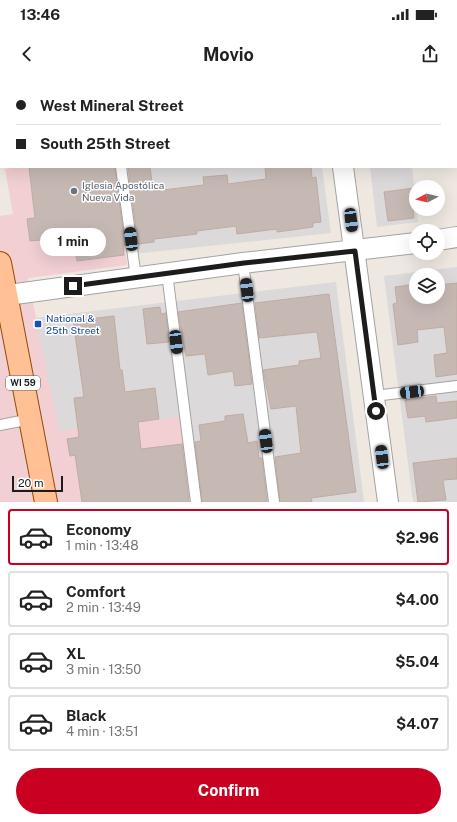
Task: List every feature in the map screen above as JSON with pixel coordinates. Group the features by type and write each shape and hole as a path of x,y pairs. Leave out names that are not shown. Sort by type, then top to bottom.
{"main road":[{"name":"WI 59","path":"0,263 3,295 31,419 46,502"}],"street":[{"path":"344,168 388,502"},
{"path":"445,239 457,237"},
{"path":"3,295 244,263 409,244"}],"lane":[{"path":"121,168 136,278"},
{"path":"244,263 274,502"},
{"path":"167,273 196,502"},
{"path":"374,396 457,386"},
{"path":"0,425 31,419"}],"shaded area":[{"path":"116,168 127,265 28,278 59,431 185,416 196,502 0,502 0,216 13,214 5,169"},
{"path":"121,168 322,168 331,233 133,254"},
{"path":"370,168 412,168 413,180 409,180 409,216 417,216 418,222 377,227"},
{"path":"457,267 457,502 413,502 384,276 409,273 409,304 445,304 445,268"},
{"path":"336,282 364,502 196,502 185,416 59,431 35,318"}],"building":[{"path":"29,168 115,168 125,245 123,245 124,255 77,261 75,250 63,251 61,238 30,241 27,219 35,218"},
{"path":"128,168 150,168 153,190 155,191 204,185 203,177 227,175 228,184 266,179 265,168 311,168 312,178 316,177 321,222 313,223 313,227 277,232 277,229 237,234 236,226 197,231 197,234 154,239 154,242 138,244"},
{"path":"409,189 409,216 414,216 414,218 388,221 384,192"},
{"path":"457,283 457,374 436,377 434,355 447,353 444,327 417,330 418,342 398,345 393,304 397,303 395,287 409,285 409,304 445,304 445,284"},
{"path":"329,294 356,492 311,498 312,502 280,502 275,457 301,453 296,406 271,409 263,370 299,365 299,361 321,358 317,332 259,338 255,303"},
{"path":"242,303 252,384 235,386 233,371 208,375 205,354 186,356 178,312"},
{"path":"160,307 161,314 166,313 169,342 147,344 143,309"},
{"path":"114,316 120,370 122,370 125,392 155,388 159,419 138,422 141,449 182,444 189,502 82,502 75,455 70,456 67,439 79,437 74,398 84,397 73,321"},
{"path":"436,396 437,403 457,401 457,418 426,422 425,416 408,418 405,400"},
{"path":"243,414 248,443 257,441 259,458 262,458 267,502 202,502 195,442 201,441 199,425 225,421 225,416"},
{"path":"457,458 457,479 443,480 446,500 418,502 413,463"}],"place":[{"name":"Iglesia Apostólica Nueva Vida","path":"74,191"},
{"name":"National & 25th Street","path":"38,324"}],"route":[{"path":"73,286 244,263 355,251 376,411"}]}
